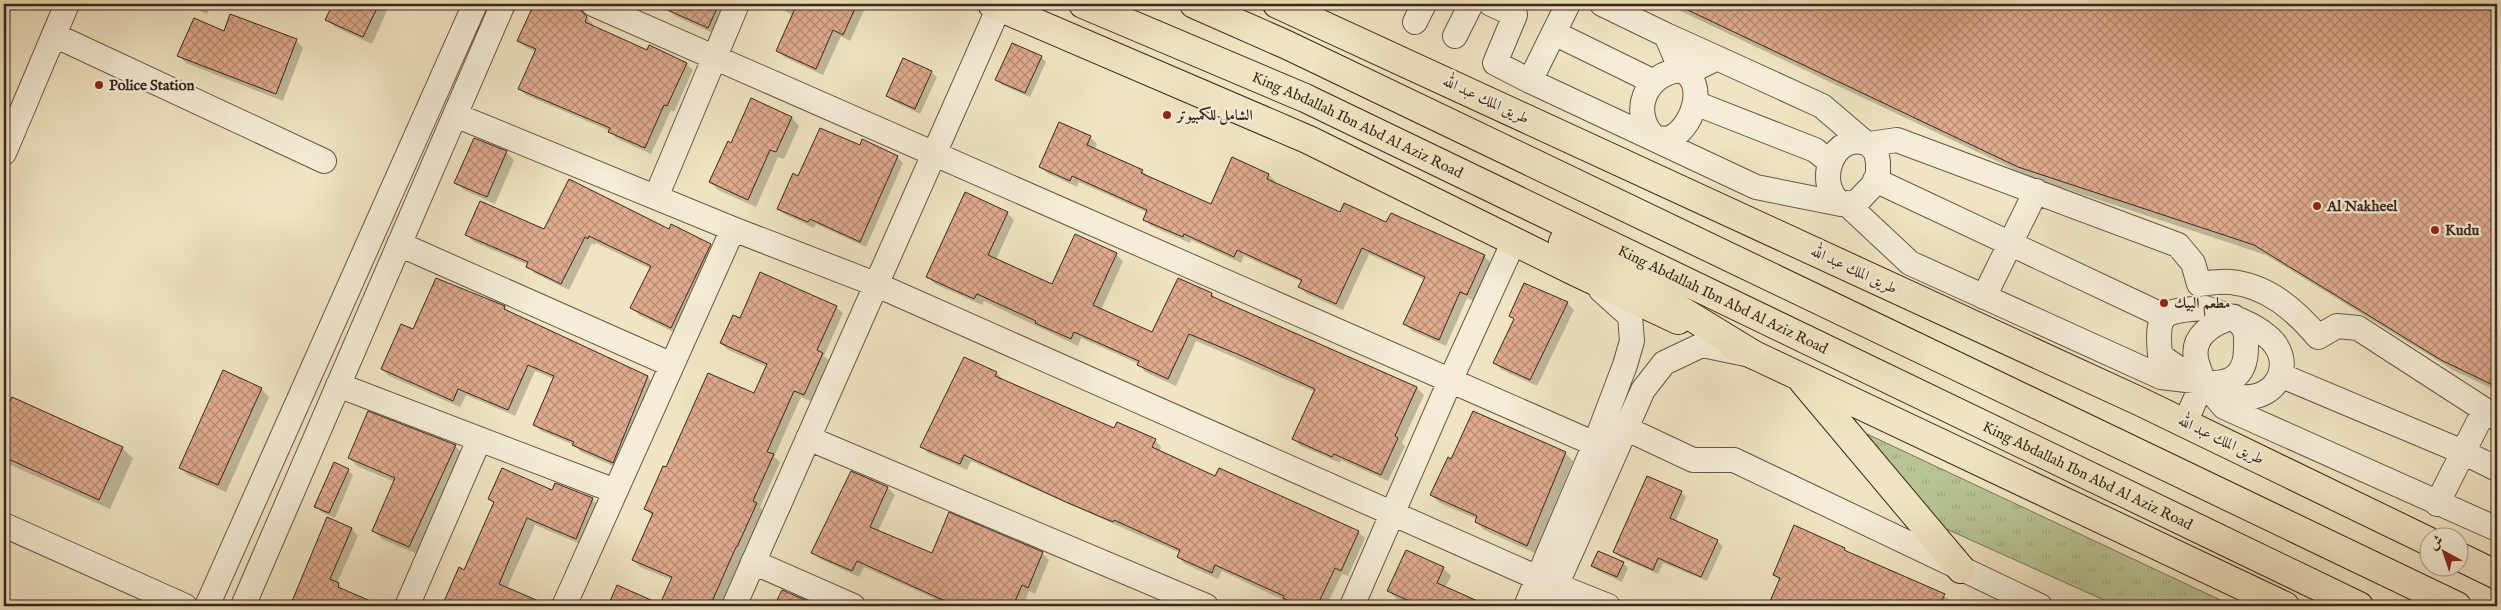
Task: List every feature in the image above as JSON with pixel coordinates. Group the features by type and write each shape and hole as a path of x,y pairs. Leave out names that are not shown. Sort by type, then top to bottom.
{"main road":[{"name":"King Abdallah Ibn Abd Al Aziz Road","path":"1083,4 1304,98 2359,606"},
{"path":"1194,4 1305,53 2457,606"},
{"name":"طريق الملك عبد الله","path":"1277,4 1313,11 2185,423 2418,536"},
{"path":"995,5 1309,140 1578,273 1797,374 2285,606"},
{"path":"1304,98 1628,278 1754,355"},
{"path":"1797,374 1961,569"},
{"path":"2468,561 2497,575"}],"street":[{"path":"4,154 67,4"},
{"path":"207,606 475,4"},
{"path":"243,606 503,4"},
{"path":"593,4 1595,444"},
{"path":"656,197 736,4"},
{"path":"1455,36 1471,4"},
{"path":"1491,4 1515,15 1495,63 1530,81 1756,187 1844,204 1857,202 1866,194 1878,174 1877,157 1866,142 1822,106 1602,4"},
{"path":"1530,81 1568,4"},
{"path":"734,606 995,5"},
{"path":"1554,32 1654,82"},
{"path":"1666,35 1684,72 1694,81 1695,103 1685,125 1667,139 1655,138 1646,130 1642,112 1643,101 1654,82 1662,75 1684,72 1716,58"},
{"path":"54,36 324,160"},
{"path":"1695,103 1815,150 1830,162"},
{"path":"455,115 733,229 875,284 1393,514 1547,590 1608,606"},
{"path":"2234,317 2245,330 2245,363 2237,376 2227,383 2219,385 2161,377 1910,263 1831,193 1828,184 1830,162 1845,145 1897,140 2178,245 2194,263 2199,284 2231,282 2264,291 2295,311 2318,337 2337,326 2358,328 2491,415 2463,452 2437,504"},
{"path":"1875,180 2164,316"},
{"path":"1984,297 2036,191"},
{"path":"564,606 733,229"},
{"path":"1352,606 1450,381 1514,241"},
{"path":"399,244 672,365"},
{"path":"1547,590 1595,444 1632,341 1630,316 1615,300 1578,273"},
{"path":"2205,308 2234,317 2267,336 2280,350 2280,376 2276,385 2260,397 2238,398 2177,369 2160,355 2158,330 2164,316 2177,310 2205,308"},
{"path":"2234,317 2214,324 2205,331 2199,340 2196,362 2203,382 2224,407 2437,504 2497,529"},
{"path":"1526,606 1547,590 1643,390 1664,362 1702,345 1754,355"},
{"path":"2280,376 2463,452 2497,469"},
{"path":"2185,423 2203,382"},
{"path":"338,385 616,491"},
{"path":"1595,444 1625,428"},
{"path":"1625,428 1693,460 1734,460 2031,604"},
{"path":"808,438 1206,606"},
{"path":"407,606 479,440"},
{"path":"4,525 185,606"},
{"path":"754,562 854,606"}],"green space":[{"path":"1867,434 2233,606 2117,606 1942,527"}],"building":[{"path":"333,4 379,4 363,37 325,20"},
{"path":"534,4 566,4 581,10 587,17 585,22 647,50 649,45 687,63 667,106 664,105 645,148 608,132 610,128 518,89 536,49 517,41"},
{"path":"654,4 719,4 708,28"},
{"path":"797,4 857,4 843,35 833,30 816,69 776,51"},
{"name":"Al Nakheel","path":"1675,4 2497,4 2497,387 2441,360 2254,245 2018,167"},
{"path":"230,14 297,39 276,94 177,56 194,18 224,31"},
{"path":"1012,43 1042,56 1025,93 995,80"},
{"path":"903,58 932,71 915,109 886,96"},
{"path":"751,98 792,117 776,152 770,150 748,200 709,182 728,141 731,143"},
{"path":"1059,122 1091,136 1087,145 1143,170 1141,173 1211,204 1232,157 1269,174 1267,179 1340,212 1344,203 1386,222 1391,213 1485,255 1467,295 1460,292 1439,340 1403,324 1425,277 1362,248 1336,304 1298,287 1302,280 1237,250 1234,257 1184,234 1183,237 1143,220 1147,210 1072,176 1070,181 1039,167"},
{"path":"820,128 860,145 862,139 898,156 860,242 810,219 808,222 777,209 793,173 798,176"},
{"path":"474,138 507,151 487,197 454,183"},
{"path":"569,179 669,229 671,224 711,244 671,328 630,308 651,266 589,236 588,239 585,237 561,284 526,267 528,262 465,235 480,201 544,229"},
{"path":"965,192 1008,212 988,255 1052,284 1075,234 1117,253 1093,305 1152,332 1178,278 1212,293 1211,296 1417,387 1395,436 1398,438 1381,475 1334,454 1332,457 1292,439 1315,389 1242,356 1189,334 1168,379 1137,365 1139,361 1074,332 1071,339 977,294 974,299 926,277"},
{"path":"760,272 837,306 817,350 823,353 804,395 794,391 767,452 774,454 753,501 757,503 737,547 710,606 608,606 617,585 660,604 672,577 632,560 653,513 644,509 663,466 666,467 708,373 754,393 767,364 720,343 733,315 740,318"},
{"path":"436,278 505,306 504,309 648,376 613,463 572,445 574,442 533,425 554,376 528,365 508,410 458,389 453,401 381,369 401,324 413,329"},
{"path":"1524,283 1568,302 1530,380 1493,363 1514,319 1509,316"},
{"path":"964,357 997,372 995,376 1114,428 1117,422 1156,439 1152,447 1215,476 1219,468 1359,531 1341,571 1335,568 1317,606 1300,606 1283,598 1284,596 1215,565 1212,573 1177,557 1180,550 1114,520 1113,522 1066,502 964,455 960,464 920,447"},
{"path":"223,370 262,388 218,485 179,468"},
{"path":"12,397 123,447 99,500 4,457 4,414"},
{"path":"368,411 456,445 409,547 372,531 395,478 348,458"},
{"path":"1473,411 1566,452 1527,546 1475,522 1477,516 1430,495 1448,457 1451,459"},
{"path":"334,462 349,469 329,513 314,507"},
{"path":"502,468 552,490 555,483 593,498 576,539 527,518 499,584 550,606 442,606 459,567 464,570 494,502 488,499"},
{"path":"851,471 888,487 870,527 932,553 949,512 1043,552 1028,588 1022,585 1013,606 956,606 857,561 852,571 811,553"},
{"path":"1647,476 1682,491 1670,518 1718,540 1701,577 1658,558 1653,570 1613,552"},
{"path":"327,517 352,528 330,579 339,583 338,587 382,606 290,606"},
{"path":"1794,525 1845,548 1844,550 1945,594 1939,606 1768,606 1780,578 1773,575"},
{"path":"1406,550 1444,567 1437,583 1489,606 1421,606 1387,591"},
{"path":"1598,551 1624,562 1617,577 1591,566"},
{"path":"782,590 819,606 774,606"}],"place":[{"name":"Police Station","path":"99,85"},
{"name":"الشامل للكمبيوتر","path":"1167,115"},
{"name":"Al Nakheel","path":"2317,206"},
{"name":"Kudu","path":"2435,230"},
{"name":"مطعم البيك","path":"2164,303"}]}
